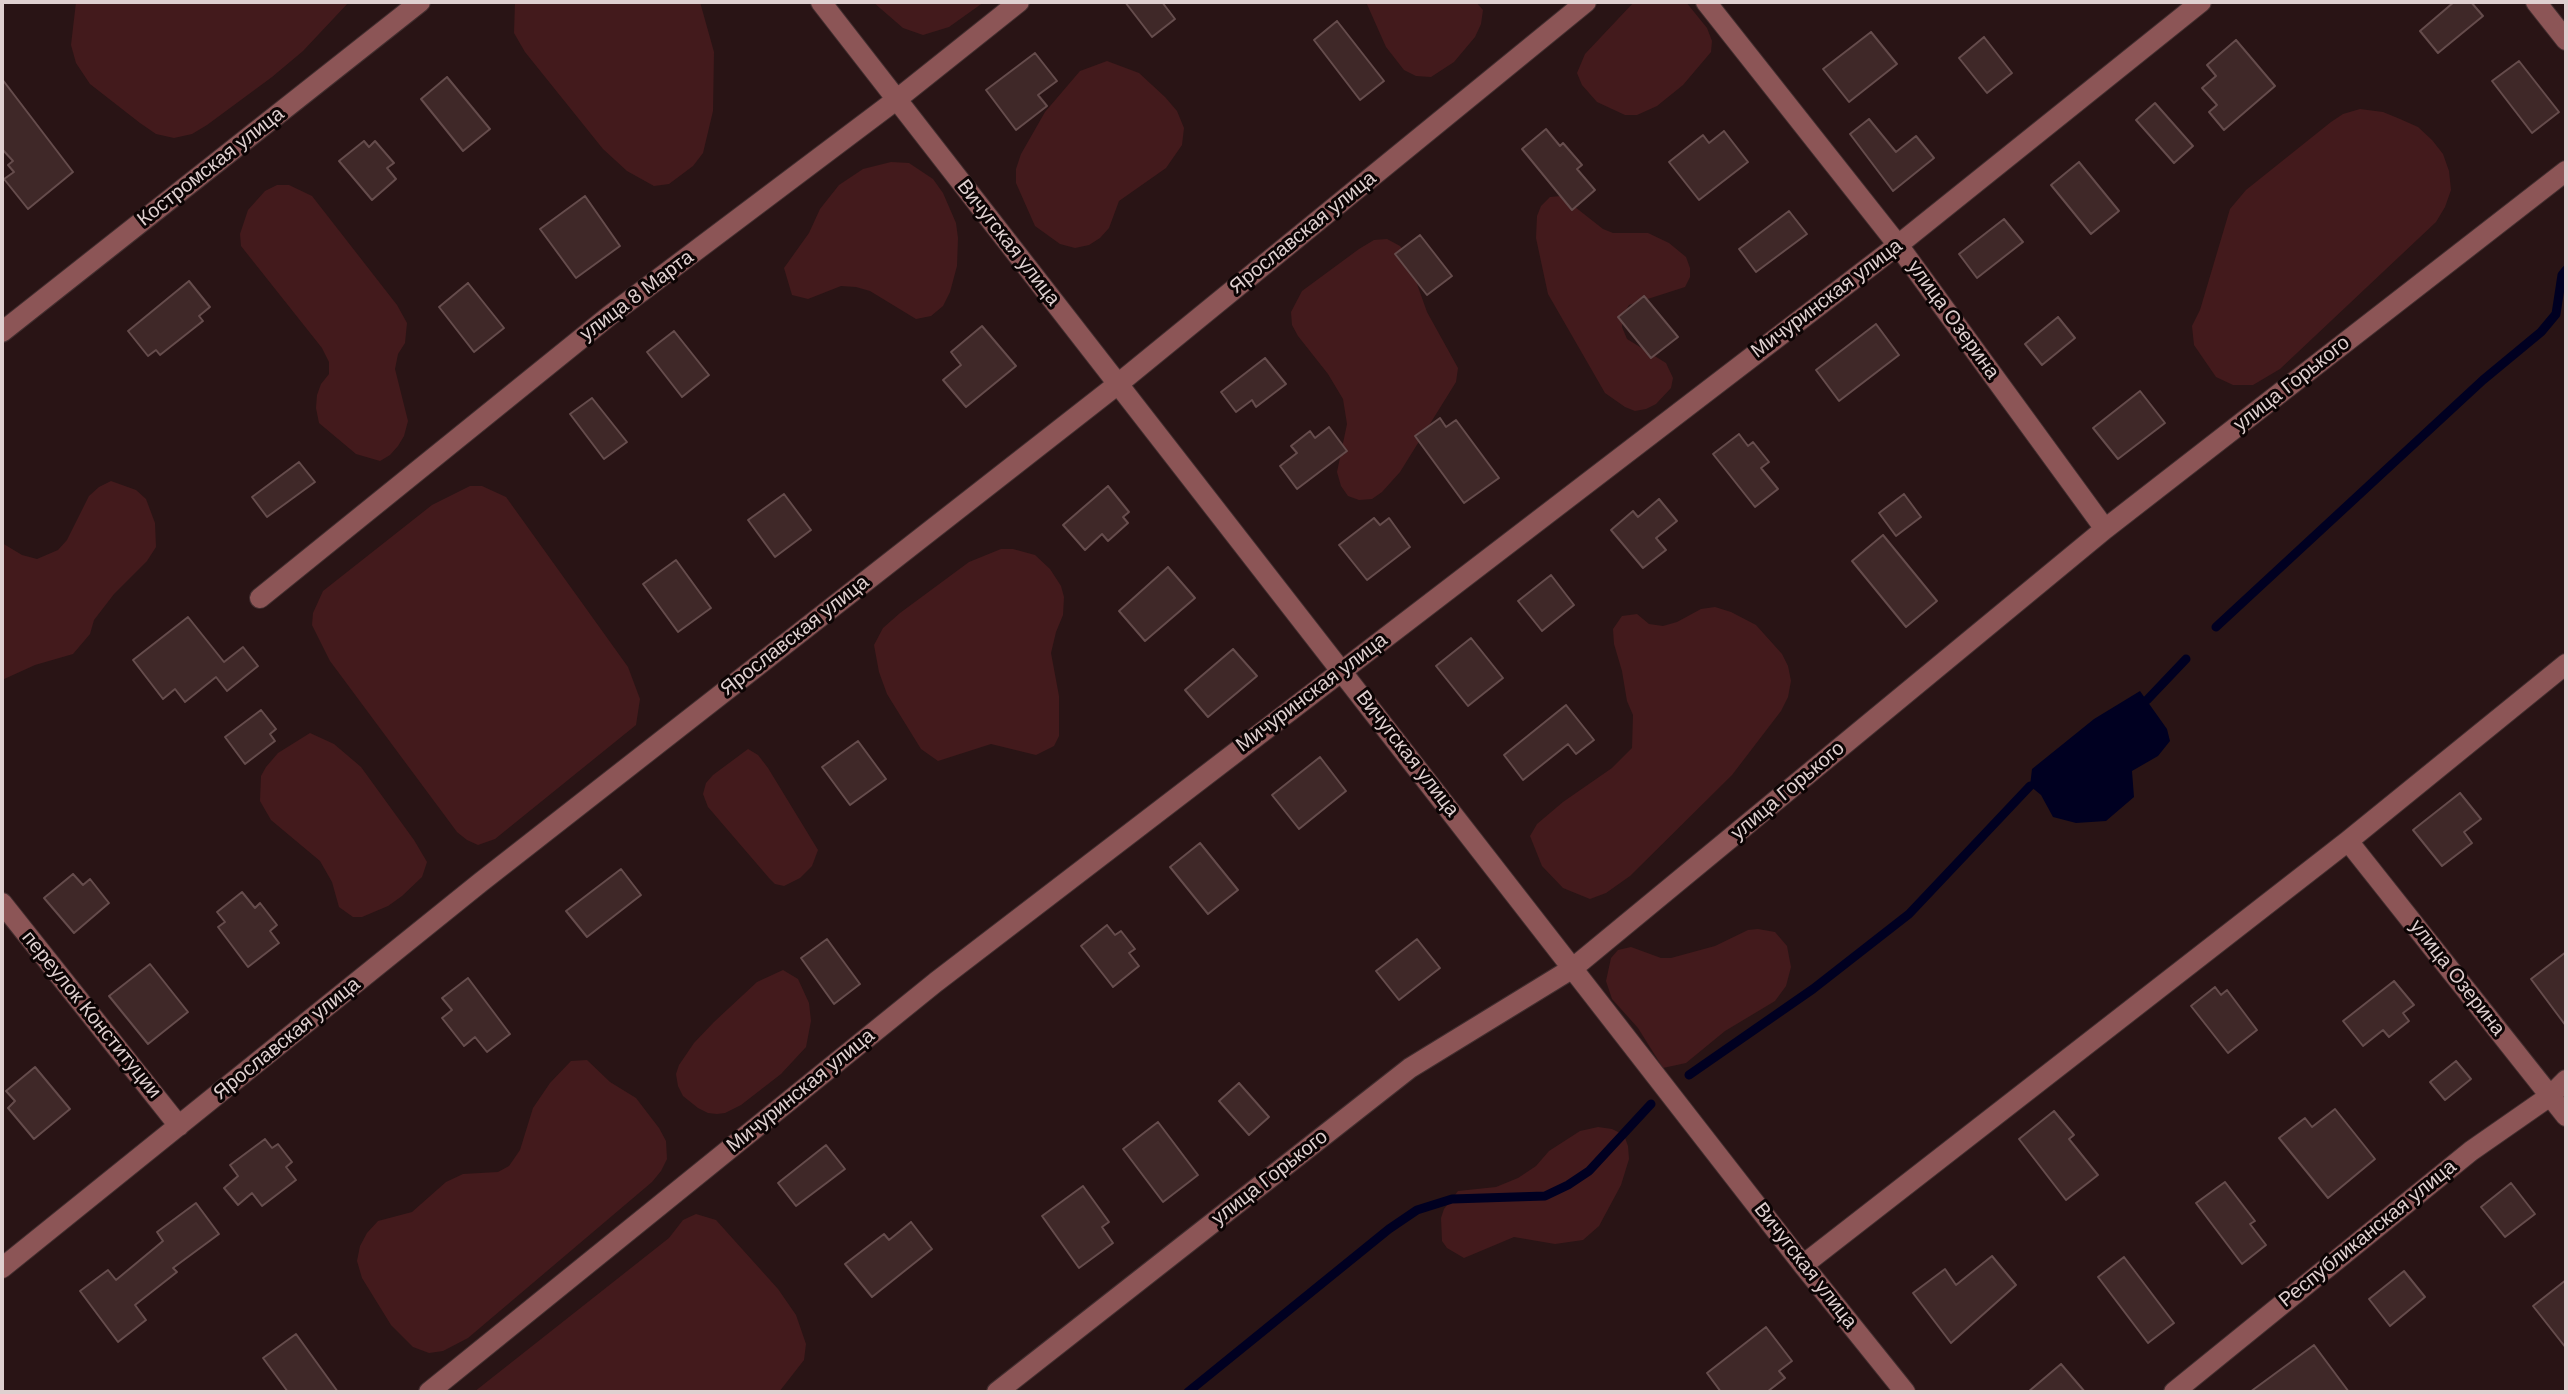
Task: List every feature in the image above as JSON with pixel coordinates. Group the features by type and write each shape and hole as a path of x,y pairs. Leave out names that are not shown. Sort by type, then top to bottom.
{"street":[{"name":"Костромская улица","path":"2,332 420,2"},
{"name":"Вичугская улица","path":"821,2 1905,1392"},
{"name":"улица 8 Марта","path":"260,598 609,316 896,100 1019,2"},
{"name":"Ярославская улица","path":"2,1268 481,882 1118,384 1586,2"},
{"name":"улица Озерина","path":"1706,2 1898,245 2105,529"},
{"name":"Мичуринская улица","path":"429,1392 924,992 1898,245 2201,2"},
{"path":"2536,2 2566,40"},
{"name":"улица Горького","path":"997,1392 1410,1068 1573,968 2105,529 2566,171"},
{"path":"1803,1265 2348,841 2566,664"},
{"name":"улица Озерина","path":"2348,841 2566,1116"},
{"name":"переулок Конституции","path":"2,903 179,1126"},
{"name":"Республиканская улица","path":"2174,1392 2471,1151 2550,1096 2566,1080"}],"shaded area":[{"path":"76,2 349,2 303,51 272,77 207,125 192,134 174,138 156,134 90,84 76,63 71,45"},
{"path":"515,2 700,2 714,52 713,111 703,153 693,166 669,184 654,186 627,171 603,149 525,52 514,33"},
{"path":"873,2 984,2 949,27 923,35 903,28"},
{"path":"1366,2 1476,2 1483,10 1475,37 1454,62 1431,77 1416,76 1404,70 1386,47"},
{"path":"1634,2 1686,2 1707,28 1712,41 1711,52 1683,85 1657,106 1637,115 1625,115 1597,102 1582,85 1577,73 1585,54"},
{"path":"1107,61 1139,73 1165,97 1177,111 1184,128 1182,145 1166,168 1119,201 1109,228 1100,238 1089,245 1075,248 1060,244 1035,226 1016,183 1016,169 1045,112 1080,71"},
{"path":"2360,109 2383,112 2400,119 2418,127 2432,140 2443,154 2449,171 2451,190 2445,207 2436,222 2280,369 2253,385 2233,385 2216,377 2194,345 2192,326 2200,310 2230,209 2246,190 2331,122"},
{"path":"891,162 909,163 933,179 956,223 957,266 943,306 931,316 916,319 870,291 856,287 841,286 808,299 792,295 784,268 809,233 820,209 839,185 863,169"},
{"path":"277,185 289,185 312,196 397,305 407,323 405,343 398,354 395,369 408,421 398,446 380,461 356,454 319,423 317,395 329,374 329,362 322,348 241,246 240,234 248,210 265,191"},
{"path":"1561,196 1603,229 1613,233 1648,233 1669,243 1686,257 1690,277 1685,287 1629,305 1623,315 1622,327 1627,339 1666,363 1673,378 1671,388 1656,404 1646,409 1635,411 1605,393 1548,294 1536,238 1537,216 1550,197"},
{"path":"1387,239 1400,246 1407,256 1427,312 1458,368 1456,382 1400,472 1372,499 1359,500 1348,496 1337,472 1347,424 1343,399 1298,336 1292,325 1291,312 1302,291 1359,249 1374,240"},
{"path":"111,481 136,490 146,499 155,523 156,547 147,561 114,594 94,620 90,634 73,654 35,665 2,680 2,543 22,555 37,559 58,550 67,540 89,496"},
{"path":"470,486 482,486 506,497 628,667 640,699 636,725 495,839 478,845 457,832 330,661 312,625 313,613 323,591 432,505"},
{"path":"1001,549 1035,555 1050,569 1061,586 1063,615 1051,653 1059,696 1059,736 1054,746 1036,755 991,744 938,761 921,749 887,694 874,645 883,628 900,613 969,562"},
{"path":"1715,607 1756,625 1782,654 1791,681 1781,711 1732,775 1630,876 1606,893 1590,899 1563,888 1542,866 1530,836 1537,824 1612,768 1632,748 1633,715 1627,701 1613,629 1622,616 1637,614 1649,624 1663,626 1701,609"},
{"path":"310,733 334,744 361,767 427,862 422,877 402,896 362,917 353,917 339,907 332,882 320,861 271,820 260,801 261,776 266,767 278,753"},
{"path":"748,749 758,755 768,768 818,850 812,866 800,878 784,886 775,884 769,878 708,807 703,794 706,783 713,775"},
{"path":"1748,930 1775,932 1787,946 1791,967 1786,986 1775,1001 1725,1031 1686,1063 1663,1068 1638,1028 1612,999 1606,981 1611,958 1618,950 1631,947 1661,958 1671,958 1715,946"},
{"path":"783,970 798,979 809,1003 811,1021 806,1047 781,1074 741,1105 717,1114 698,1108 683,1096 678,1086 676,1074 679,1065 694,1043 757,982"},
{"path":"587,1060 610,1082 636,1098 659,1128 666,1141 667,1159 661,1171 652,1182 468,1338 443,1351 429,1353 413,1347 391,1325 362,1278 357,1261 367,1233 378,1221 412,1212 446,1182 463,1174 498,1172 509,1166 520,1150 533,1108 550,1083 571,1061"},
{"path":"1598,1127 1624,1135 1629,1159 1621,1185 1599,1226 1583,1240 1555,1244 1514,1237 1464,1258 1447,1248 1442,1241 1441,1218 1458,1191 1496,1187 1518,1178 1536,1166 1549,1151 1580,1131"},
{"path":"696,1214 716,1220 778,1289 796,1315 806,1344 804,1360 779,1392 474,1392 669,1238 683,1220"}],"water":[{"path":"2140,691 2167,729 2170,741 2158,756 2132,771 2134,797 2106,821 2076,823 2053,817 2041,795 2030,786 2032,769 2094,719"}],"building":[{"path":"1125,2 1162,2 1175,19 1152,37"},
{"path":"2454,2 2471,2 2483,16 2438,53 2420,31"},
{"path":"1337,21 1384,81 1360,100 1314,40"},
{"path":"1871,32 1897,64 1849,102 1823,69"},
{"path":"1984,37 2012,73 1987,93 1959,58"},
{"path":"2236,40 2275,86 2224,130 2209,112 2217,105 2202,88 2216,76 2207,65"},
{"path":"1035,53 1057,81 1038,95 1047,106 1016,130 986,90"},
{"path":"2519,61 2559,112 2532,133 2492,81"},
{"path":"447,77 490,129 463,151 421,99"},
{"path":"2,79 73,172 28,209 4,179 14,172 8,165 13,161 2,149"},
{"path":"2155,103 2193,146 2174,163 2136,120"},
{"path":"1869,119 1896,152 1916,136 1934,158 1893,191 1850,134"},
{"path":"1546,129 1582,165 1577,169 1595,190 1572,210 1522,149"},
{"path":"1724,131 1748,162 1699,200 1669,162 1703,135 1709,143"},
{"path":"364,141 369,147 375,141 394,163 387,168 396,179 372,200 339,161"},
{"path":"2079,162 2119,211 2091,234 2051,185"},
{"path":"585,196 620,246 576,278 540,229"},
{"path":"1789,211 1807,234 1756,272 1739,249"},
{"path":"2004,219 2023,242 1977,278 1959,254"},
{"path":"1420,235 1452,276 1427,295 1395,254"},
{"path":"189,281 210,307 199,316 203,321 160,355 156,350 148,356 128,331"},
{"path":"468,283 504,328 474,352 439,307"},
{"path":"1644,296 1678,337 1651,358 1618,317"},
{"path":"2058,317 2075,338 2042,365 2025,344"},
{"path":"1876,324 1899,355 1839,401 1816,370"},
{"path":"982,326 1016,366 966,407 943,380 961,365 951,352"},
{"path":"674,331 709,375 682,397 647,352"},
{"path":"1265,358 1286,384 1256,407 1252,400 1236,412 1221,392"},
{"path":"2140,391 2165,423 2118,459 2093,428"},
{"path":"592,398 627,442 604,459 570,414"},
{"path":"1440,418 1446,427 1456,420 1499,478 1464,503 1415,436"},
{"path":"1329,427 1347,451 1297,489 1280,466 1297,453 1291,446 1310,431 1315,438"},
{"path":"1739,434 1748,446 1753,442 1769,462 1761,468 1778,489 1755,507 1713,454"},
{"path":"299,462 315,482 267,517 252,497"},
{"path":"1108,486 1129,512 1123,517 1128,523 1108,541 1102,534 1085,550 1063,525"},
{"path":"784,494 811,530 775,557 748,520"},
{"path":"1904,494 1921,517 1896,536 1879,513"},
{"path":"1659,499 1677,521 1656,538 1666,550 1643,568 1611,530 1633,511 1638,517"},
{"path":"1374,518 1380,525 1389,518 1410,547 1367,580 1339,545"},
{"path":"1883,535 1937,601 1906,627 1852,561"},
{"path":"676,560 711,608 678,632 643,584"},
{"path":"1168,567 1195,598 1145,641 1119,611"},
{"path":"1551,575 1574,605 1542,631 1518,601"},
{"path":"188,617 224,662 243,647 258,666 227,691 216,677 185,702 175,689 163,699 133,660"},
{"path":"1471,638 1503,678 1468,706 1436,666"},
{"path":"1233,649 1257,676 1208,717 1185,690"},
{"path":"1566,705 1594,740 1576,754 1568,744 1523,780 1504,755"},
{"path":"261,710 276,729 270,734 275,741 245,764 225,737"},
{"path":"858,741 886,779 850,805 822,767"},
{"path":"1320,757 1346,791 1299,829 1272,795"},
{"path":"2460,793 2481,819 2464,832 2472,843 2442,866 2413,830"},
{"path":"1200,843 1238,890 1208,914 1170,867"},
{"path":"621,869 641,895 587,937 566,911"},
{"path":"73,874 83,885 90,879 109,903 74,933 44,898"},
{"path":"242,892 255,908 260,903 277,925 270,931 279,943 248,967 218,927 225,922 217,912"},
{"path":"1107,925 1115,935 1121,931 1135,949 1129,953 1139,966 1113,987 1081,946"},
{"path":"827,939 860,984 834,1004 801,958"},
{"path":"1417,939 1440,968 1399,1000 1376,971"},
{"path":"2566,952 2566,1026 2531,979"},
{"path":"150,964 188,1012 148,1044 109,996"},
{"path":"468,978 510,1034 487,1052 475,1037 464,1046 442,1018 452,1010 442,998"},
{"path":"2394,981 2414,1005 2403,1013 2409,1021 2389,1037 2383,1030 2363,1046 2343,1021"},
{"path":"2215,987 2221,995 2227,990 2257,1030 2228,1053 2191,1006"},
{"path":"2456,1061 2471,1079 2445,1100 2430,1082"},
{"path":"35,1067 70,1109 34,1139 8,1108 15,1101 6,1091"},
{"path":"1239,1083 1269,1117 1249,1135 1219,1101"},
{"path":"2335,1109 2375,1159 2328,1198 2279,1138 2305,1118 2312,1127"},
{"path":"2054,1111 2074,1135 2069,1139 2098,1175 2066,1200 2019,1139"},
{"path":"1158,1122 1198,1175 1163,1202 1123,1149"},
{"path":"265,1139 272,1148 278,1144 292,1162 286,1167 296,1180 262,1206 252,1193 238,1205 224,1188 238,1176 230,1165"},
{"path":"826,1145 845,1169 796,1206 778,1183"},
{"path":"2225,1182 2255,1221 2250,1224 2266,1245 2242,1264 2196,1203"},
{"path":"2511,1183 2535,1214 2505,1237 2481,1207"},
{"path":"1083,1186 1109,1222 1102,1227 1113,1243 1079,1268 1042,1216"},
{"path":"196,1203 219,1234 173,1268 177,1272 135,1305 146,1320 118,1342 80,1291 108,1270 116,1280 163,1241 157,1232"},
{"path":"911,1222 932,1249 872,1297 845,1264 884,1234 889,1240"},
{"path":"1992,1256 2016,1285 1951,1343 1913,1293 1945,1269 1956,1285"},
{"path":"2124,1257 2174,1323 2148,1343 2098,1277"},
{"path":"2404,1271 2425,1297 2390,1326 2369,1299"},
{"path":"2566,1280 2566,1348 2533,1306"},
{"path":"1766,1327 1792,1361 1779,1371 1785,1378 1767,1392 1721,1392 1707,1373"},
{"path":"296,1334 338,1392 288,1392 263,1358"},
{"path":"2314,1345 2349,1392 2250,1392"},
{"path":"2061,1364 2085,1392 2028,1392"}],"waterway":[{"path":"2216,627 2483,380 2541,332 2556,314 2562,275 2566,270"},
{"path":"2147,700 2186,659"},
{"path":"1689,1075 1813,989 1909,914 2030,786"},
{"path":"1188,1392 1389,1229 1417,1210 1452,1199 1545,1196 1589,1171 1651,1104"}]}
